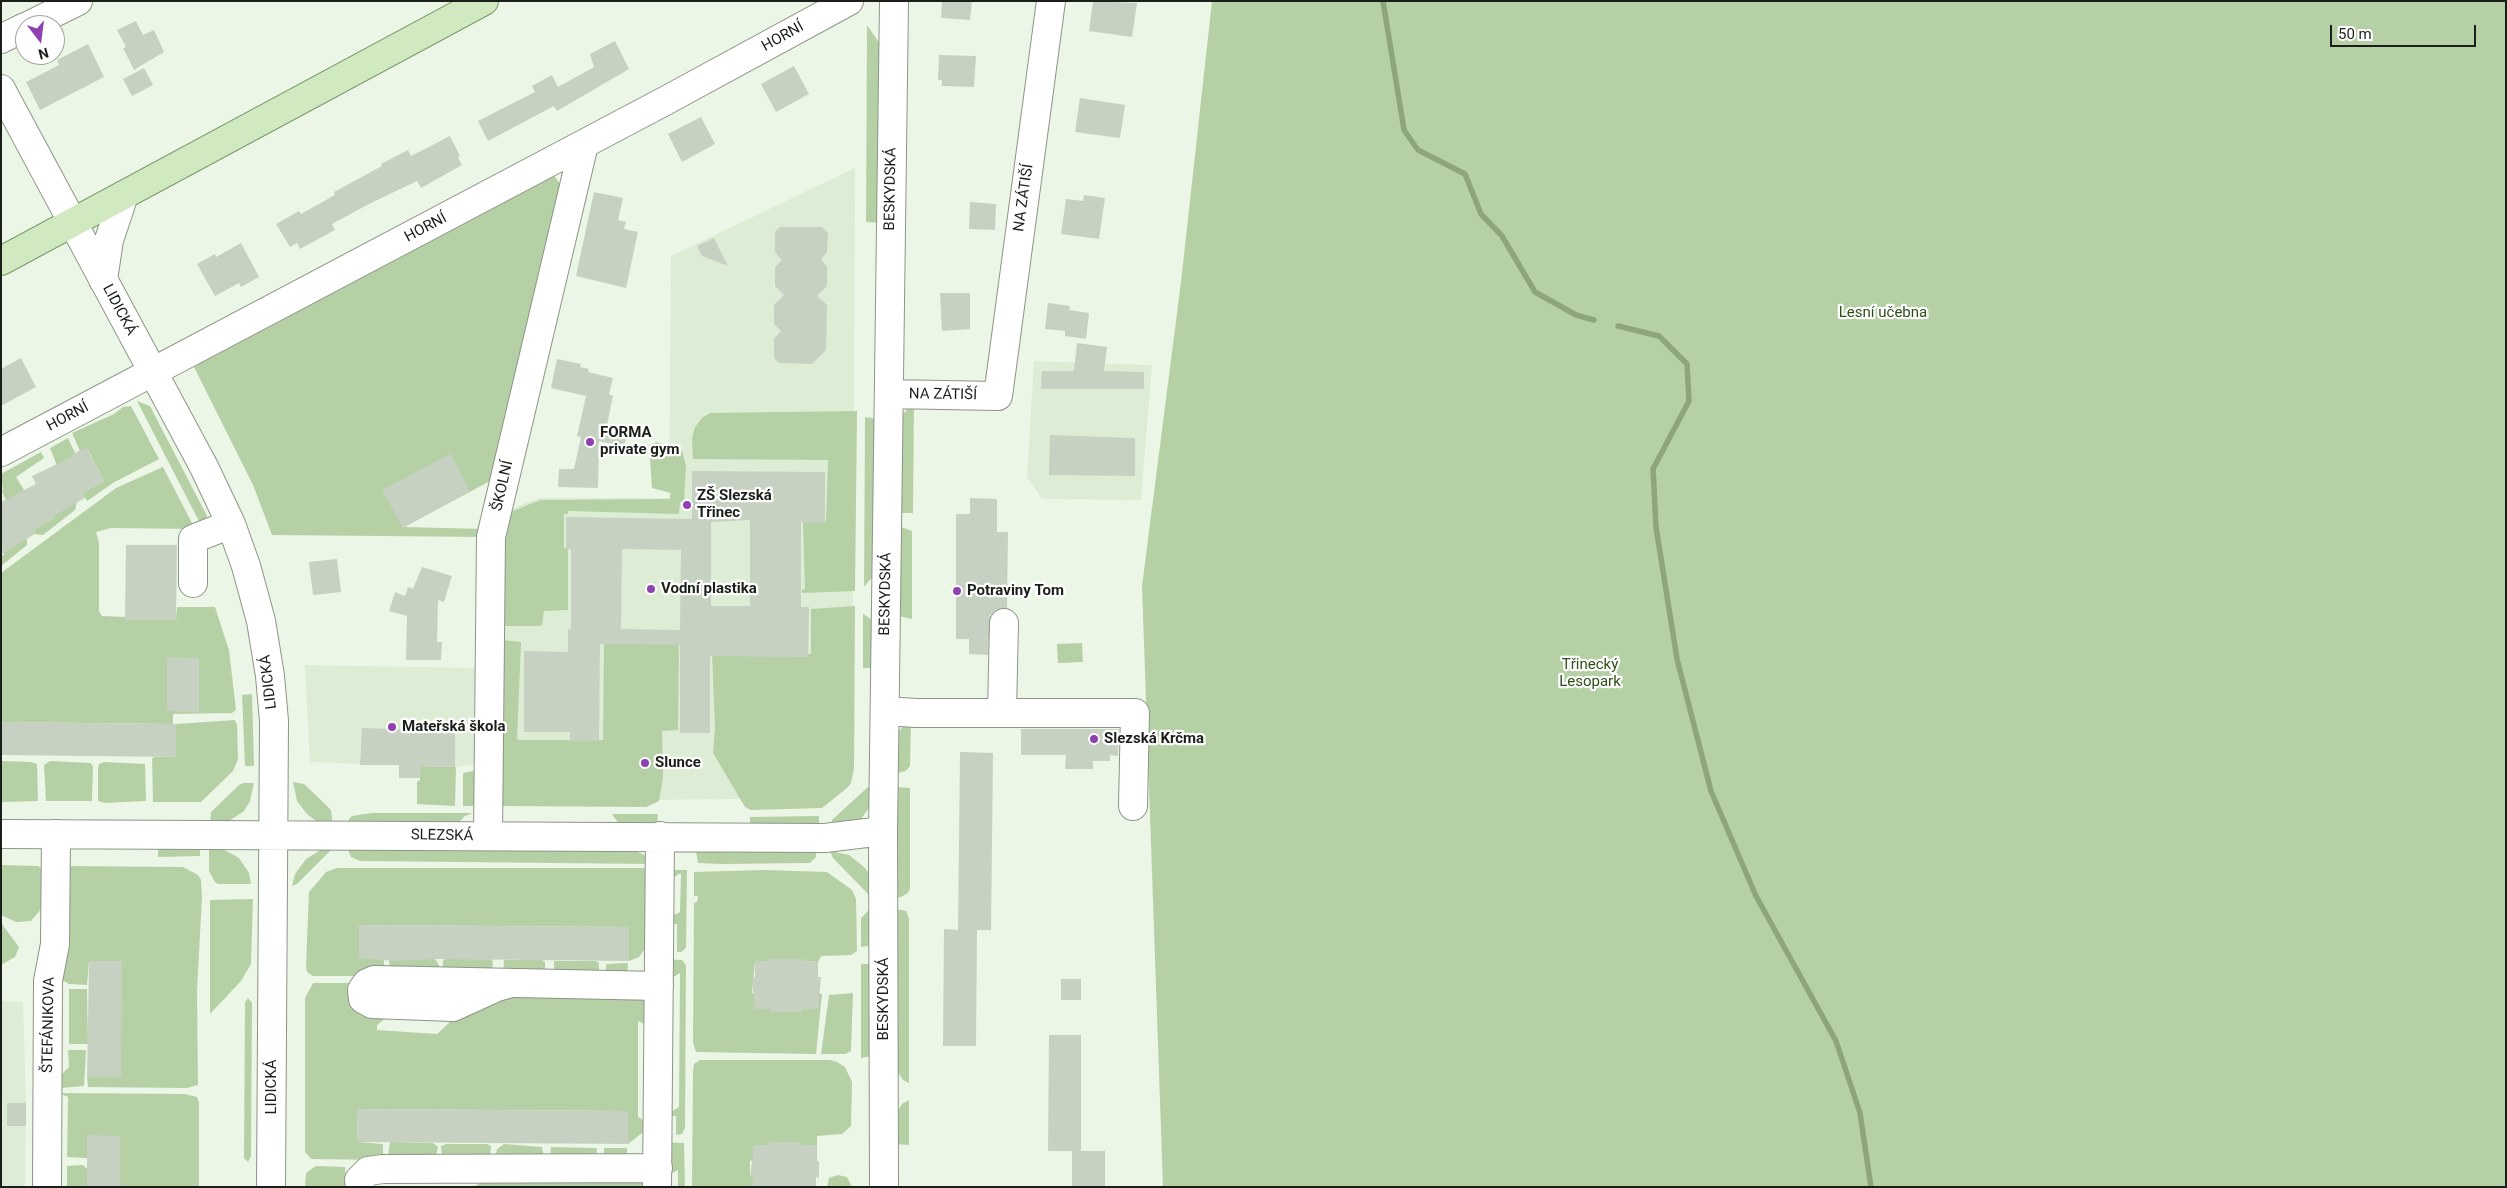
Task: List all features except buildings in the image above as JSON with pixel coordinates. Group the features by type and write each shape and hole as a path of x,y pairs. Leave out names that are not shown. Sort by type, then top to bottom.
{"main road":[{"path":"1,261 484,1"}],"street":[{"path":"50,15 78,1"},
{"name":"HORNÍ","path":"1,452 584,144 849,1"},
{"name":"BESKYDSKÁ","path":"884,1187 883,831 894,1"},
{"name":"NA ZÁTIŠÍ","path":"889,394 998,396 1051,1"},
{"path":"1,39 15,32"},
{"name":"LIDICKÁ","path":"1,89 153,373 231,524 246,566 261,621 270,676 274,720 271,1187"},
{"name":"ŠKOLNÍ","path":"488,836 491,537 584,144"},
{"path":"103,280 109,240 124,194"},
{"path":"193,582 193,539 231,524"},
{"path":"1002,712 1004,623"},
{"path":"885,711 916,713 1135,713 1133,806"},
{"name":"SLEZSKÁ","path":"1,834 825,838 883,831"},
{"name":"ŠTEFÁNIKOVA","path":"47,1187 48,981 55,944 56,834"},
{"path":"360,1187 359,1180 368,1171 382,1169 498,1168 658,1178 660,836"},
{"path":"512,983 659,986"},
{"path":"468,1187 498,1168"}],"shaded area":[{"name":"ZŠ Slezská Třinec","path":"855,168 852,770 810,798 497,802 504,512 538,498 669,498 671,256"},
{"path":"1034,361 1152,365 1141,500 1042,499 1027,477"},
{"name":"Mateřská škola","path":"305,665 476,668 476,764 455,767 310,762"},
{"path":"1,1001 23,1002 26,1103 25,1187 1,1187"}],"green space":[{"name":"Třinecký Lesopark","path":"1212,1 2506,1 2506,1187 1163,1187 1142,586 1181,282"},
{"path":"867,25 880,44 880,223 866,222"},
{"path":"553,174 561,185 492,480 404,527 484,529 486,537 272,535 253,485 193,365"},
{"path":"137,401 150,406 207,516 202,527"},
{"path":"914,403 913,513 899,513 901,416"},
{"path":"131,406 159,459 113,483 87,501 82,493 104,481 88,450 80,451 72,433 114,414 123,407"},
{"path":"857,411 855,591 802,593 802,590 805,589 803,522 826,521 828,460 693,459 692,438 695,427 702,418 710,413"},
{"path":"865,417 879,419 875,574 864,587"},
{"path":"68,438 75,453 73,458 57,466 50,448"},
{"path":"657,442 682,451 686,466 684,502 680,502 679,514 568,511 568,514 564,514 564,548 568,548 568,610 544,611 542,625 539,626 500,626 501,559 508,513 540,500 670,499 671,493 652,488 649,445"},
{"path":"41,452 44,458 16,477 24,490 7,503 2,491 1,474"},
{"path":"163,467 195,529 111,528 96,532 99,543 99,611 102,616 125,617 126,620 176,620 177,607 215,607 229,650 236,710 232,713 173,714 173,724 1,722 1,573 116,488"},
{"path":"77,502 75,510 43,535 35,534 33,530 54,518 50,510"},
{"path":"901,527 912,531 912,619 898,616 898,613 901,612 901,604 898,603"},
{"path":"27,538 27,545 1,566 1,556 4,555 1,548"},
{"path":"855,606 854,768 851,783 822,808 751,810 745,807 713,753 715,728 712,654 811,654 811,609"},
{"path":"863,614 876,622 877,668 863,668"},
{"path":"501,640 521,642 517,739 520,740 603,740 604,643 679,644 678,730 662,731 663,778 659,801 646,807 501,806"},
{"path":"1082,643 1083,662 1058,663 1057,644"},
{"path":"252,694 254,766 245,766 242,695"},
{"path":"911,719 910,766 906,771 897,773 897,733"},
{"path":"235,720 237,725 238,759 233,771 201,802 153,802 152,759 154,757 176,757 176,724"},
{"path":"1,761 37,764 38,801 1,802"},
{"path":"50,761 91,763 93,767 92,801 46,801 44,765"},
{"path":"104,762 145,764 146,801 105,803 98,801 98,768 99,764"},
{"path":"420,766 456,767 455,806 417,804 417,782 420,780"},
{"path":"478,770 476,806 463,806 463,773"},
{"path":"293,782 304,784 331,810 333,825 316,821 307,814 297,801"},
{"path":"254,783 250,801 244,811 229,821 210,824 211,812 239,785"},
{"path":"868,787 875,788 874,800 860,821 829,829 832,820"},
{"path":"897,787 910,788 910,889 907,894 898,898 896,897"},
{"path":"372,813 473,813 465,816 456,825 349,826 349,819 352,816"},
{"path":"612,814 658,814 657,824 621,827"},
{"path":"819,816 819,830 750,829 750,817"},
{"path":"200,846 200,856 158,857 158,847"},
{"path":"209,846 221,848 239,858 249,873 251,884 218,884 215,882 209,871"},
{"path":"347,847 634,850 650,858 652,864 360,861 351,857"},
{"path":"324,848 332,849 297,884 292,886 295,874 306,859"},
{"path":"696,851 816,851 816,857 810,863 698,863"},
{"path":"830,851 849,855 864,867 870,874 870,896 833,858"},
{"path":"1,865 38,866 43,870 42,908 31,921 16,922 1,915"},
{"path":"62,866 183,867 198,875 201,880 202,897 197,991 198,1085 187,1088 88,1087 87,1077 121,1077 121,961 89,961 87,985 69,984 57,977"},
{"path":"337,868 647,868 647,946 639,957 629,961 629,927 360,925 359,958 381,958 384,961 384,973 380,976 313,976 307,972 306,966 309,892 326,872"},
{"path":"666,870 687,870 686,948 681,952 677,952 677,924 665,923 665,919 680,912 681,873 666,882"},
{"path":"765,870 827,872 852,890 856,899 857,951 851,955 821,956 818,962 803,961 802,959 771,959 770,961 755,962 752,993 755,993 755,1009 770,1009 770,1012 802,1012 802,1009 818,1009 818,993 822,994 816,1054 696,1052 693,1043 694,903 697,902 698,896 694,896 694,872"},
{"path":"253,899 251,964 241,981 210,1014 210,900"},
{"path":"870,909 874,945 861,947 861,918"},
{"path":"896,909 906,911 909,918 909,1083 903,1080 897,1071"},
{"path":"1,923 19,947 15,957 1,965"},
{"path":"393,959 435,959 439,965 438,974 390,975 389,961"},
{"path":"445,959 489,959 493,961 491,977 442,973 443,961"},
{"path":"665,959 682,960 686,965 685,1128 682,1134 676,1135 676,1116 664,1116 679,1107 680,973 664,983"},
{"path":"504,960 542,960 545,962 545,976 503,978"},
{"path":"554,961 596,961 599,963 599,975 554,978"},
{"path":"628,963 627,978 606,976 606,964"},
{"path":"861,964 879,964 873,1056 861,1058"},
{"path":"313,983 357,983 386,1018 377,1025 377,1030 437,1034 452,1020 492,994 644,994 652,1028 638,1021 638,1117 651,1125 651,1134 642,1133 628,1144 627,1111 358,1109 357,1142 383,1144 383,1157 378,1160 311,1159 305,1152 305,998"},
{"path":"69,989 87,989 88,1044 69,1044"},
{"path":"853,993 851,1051 845,1054 821,1054 829,995"},
{"path":"248,998 252,1003 251,1156 248,1162 244,1158 245,1002"},
{"path":"68,1050 86,1050 84,1086 61,1088 59,1077 69,1067"},
{"path":"700,1060 830,1060 837,1062 845,1067 852,1082 851,1126 842,1134 817,1136 817,1145 801,1145 801,1142 769,1142 769,1145 754,1145 753,1160 750,1161 750,1177 753,1177 753,1187 692,1187 693,1071 694,1064"},
{"path":"59,1093 185,1094 197,1097 199,1103 199,1187 120,1187 120,1136 88,1136 87,1158 67,1157 68,1097"},
{"path":"909,1100 909,1145 894,1144 895,1115 902,1104"},
{"path":"390,1142 433,1143 438,1147 436,1157 388,1156"},
{"path":"664,1142 684,1143 685,1187 678,1187 678,1170 664,1177"},
{"path":"446,1144 487,1144 491,1146 490,1157 442,1158 441,1146"},
{"path":"504,1144 542,1147 544,1158 496,1155 497,1149"},
{"path":"551,1147 597,1148 596,1160 550,1159"},
{"path":"604,1148 627,1148 627,1162 604,1162"},
{"path":"83,1165 87,1169 87,1187 67,1187 67,1166"},
{"path":"316,1166 345,1167 346,1181 353,1187 305,1187 306,1173"},
{"path":"631,1174 651,1187 473,1187 496,1175"},
{"path":"838,1175 847,1177 852,1187 827,1187 829,1178"}],"waterway":[{"path":"1383,1 1404,130 1418,150 1465,174 1481,214 1502,236 1535,292 1576,315 1594,320"},
{"path":"1618,326 1659,336 1687,364 1689,401 1653,469 1656,527 1677,659 1711,791 1756,896 1836,1041 1860,1113 1871,1187"}],"place":[{"name":"FORMA private gym","path":"590,442"},
{"name":"ZŠ Slezská Třinec","path":"687,505"},
{"name":"Vodní plastika","path":"651,589"},
{"name":"Potraviny Tom","path":"957,591"},
{"name":"Mateřská škola","path":"392,727"},
{"name":"Slezská Krčma","path":"1094,739"},
{"name":"Slunce","path":"645,763"}],"park label":[{"name":"Lesní učebna","path":"1883,313"}]}
